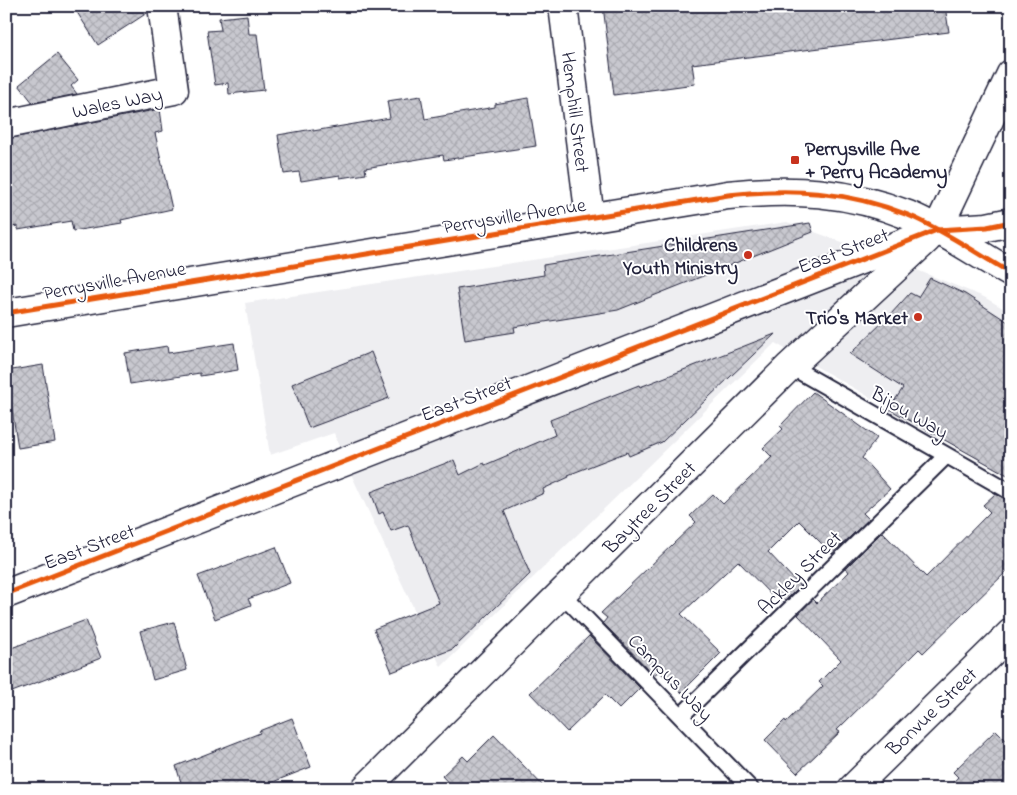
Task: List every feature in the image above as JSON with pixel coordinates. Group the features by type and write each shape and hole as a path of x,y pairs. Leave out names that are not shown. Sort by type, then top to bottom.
{"street":[{"name":"Wales Way","path":"6,124 174,90 162,6"},
{"name":"Hemphill Street","path":"563,6 590,218"},
{"path":"1011,74 937,230 987,227 1011,222"},
{"name":"Perrysville Avenue","path":"6,313 728,194 763,191 821,192 869,202 909,216 1011,273"},
{"name":"Baytree Street","path":"365,789 790,366 937,230"},
{"name":"East Street","path":"6,594 937,230"},
{"name":"Bonvue Street","path":"852,789 1011,633"}],"lane":[{"name":"Bijou Way","path":"790,366 1011,492"},
{"name":"Ackley Street","path":"681,716 946,456"},
{"name":"Campus Way","path":"562,594 751,789"}],"shaded area":[{"path":"787,222 892,260 984,297 1011,313 1011,478 775,343 441,667 345,461 334,433 270,455 245,303"}],"building":[{"path":"73,6 147,6 147,13 98,45"},
{"path":"603,6 945,6 949,32 692,64 695,84 614,95"},
{"path":"247,15 249,34 257,34 264,90 229,94 228,83 215,85 207,31 221,30 219,18"},
{"path":"57,54 78,80 71,86 77,94 33,103 19,85"},
{"path":"421,96 425,119 495,107 495,104 528,98 536,146 444,160 443,155 365,168 366,174 340,178 340,175 301,181 299,172 284,174 278,135 390,118 387,101"},
{"path":"160,109 163,131 155,133 172,209 121,220 122,223 73,231 71,221 18,230 18,226 6,228 6,139"},
{"path":"810,223 813,232 618,310 514,327 515,332 465,340 457,289 544,275 543,265"},
{"path":"930,278 965,294 1011,324 1011,477 889,409 903,388 850,354 910,293 918,297"},
{"path":"775,334 662,442 629,456 627,452 568,475 569,477 543,489 544,493 504,511 530,574 453,649 392,672 374,629 439,603 408,525 391,531 383,512 379,514 371,492 454,460 460,475 484,463 485,465 555,435 550,420"},
{"path":"234,343 238,370 200,376 200,373 130,384 125,353 167,346 168,353"},
{"path":"371,352 389,398 309,428 292,384"},
{"path":"43,365 55,442 18,448 6,371"},
{"path":"813,392 877,438 862,458 890,489 863,513 869,519 832,554 799,521 768,552 800,586 785,601 776,592 772,596 738,561 681,614 721,653 681,693 659,671 654,675 603,623 607,618 601,613 696,522 690,516 713,494 723,504 772,457 763,448 783,429 780,426"},
{"path":"995,494 1011,501 1011,567 923,653 919,649 837,730 840,732 797,773 765,740 823,686 819,682 841,660 798,615 813,599 817,603 849,572 846,568 882,532 926,577 990,512 983,505"},
{"path":"276,547 290,583 248,599 251,605 215,619 198,576"},
{"path":"86,620 101,658 12,692 6,676 6,650"},
{"path":"174,622 187,670 153,680 140,631"},
{"path":"589,636 640,688 619,709 605,695 567,732 530,693"},
{"path":"292,718 311,767 255,789 183,789 176,766 260,733 259,731"},
{"path":"996,730 1011,745 1011,789 947,789 958,777 953,772"},
{"path":"494,735 546,789 454,789 442,776 463,756 468,761"}],"cycle path":[{"path":"6,313 728,195 775,192 819,193 842,196 886,207 934,228 1011,273"},
{"path":"6,594 937,230 987,227 1011,222"}],"place":[{"name":"Perrysville Ave + Perry Academy","path":"795,160"},
{"name":"Childrens Youth Ministry","path":"748,255"},
{"name":"Trio's Market","path":"918,317"}]}
